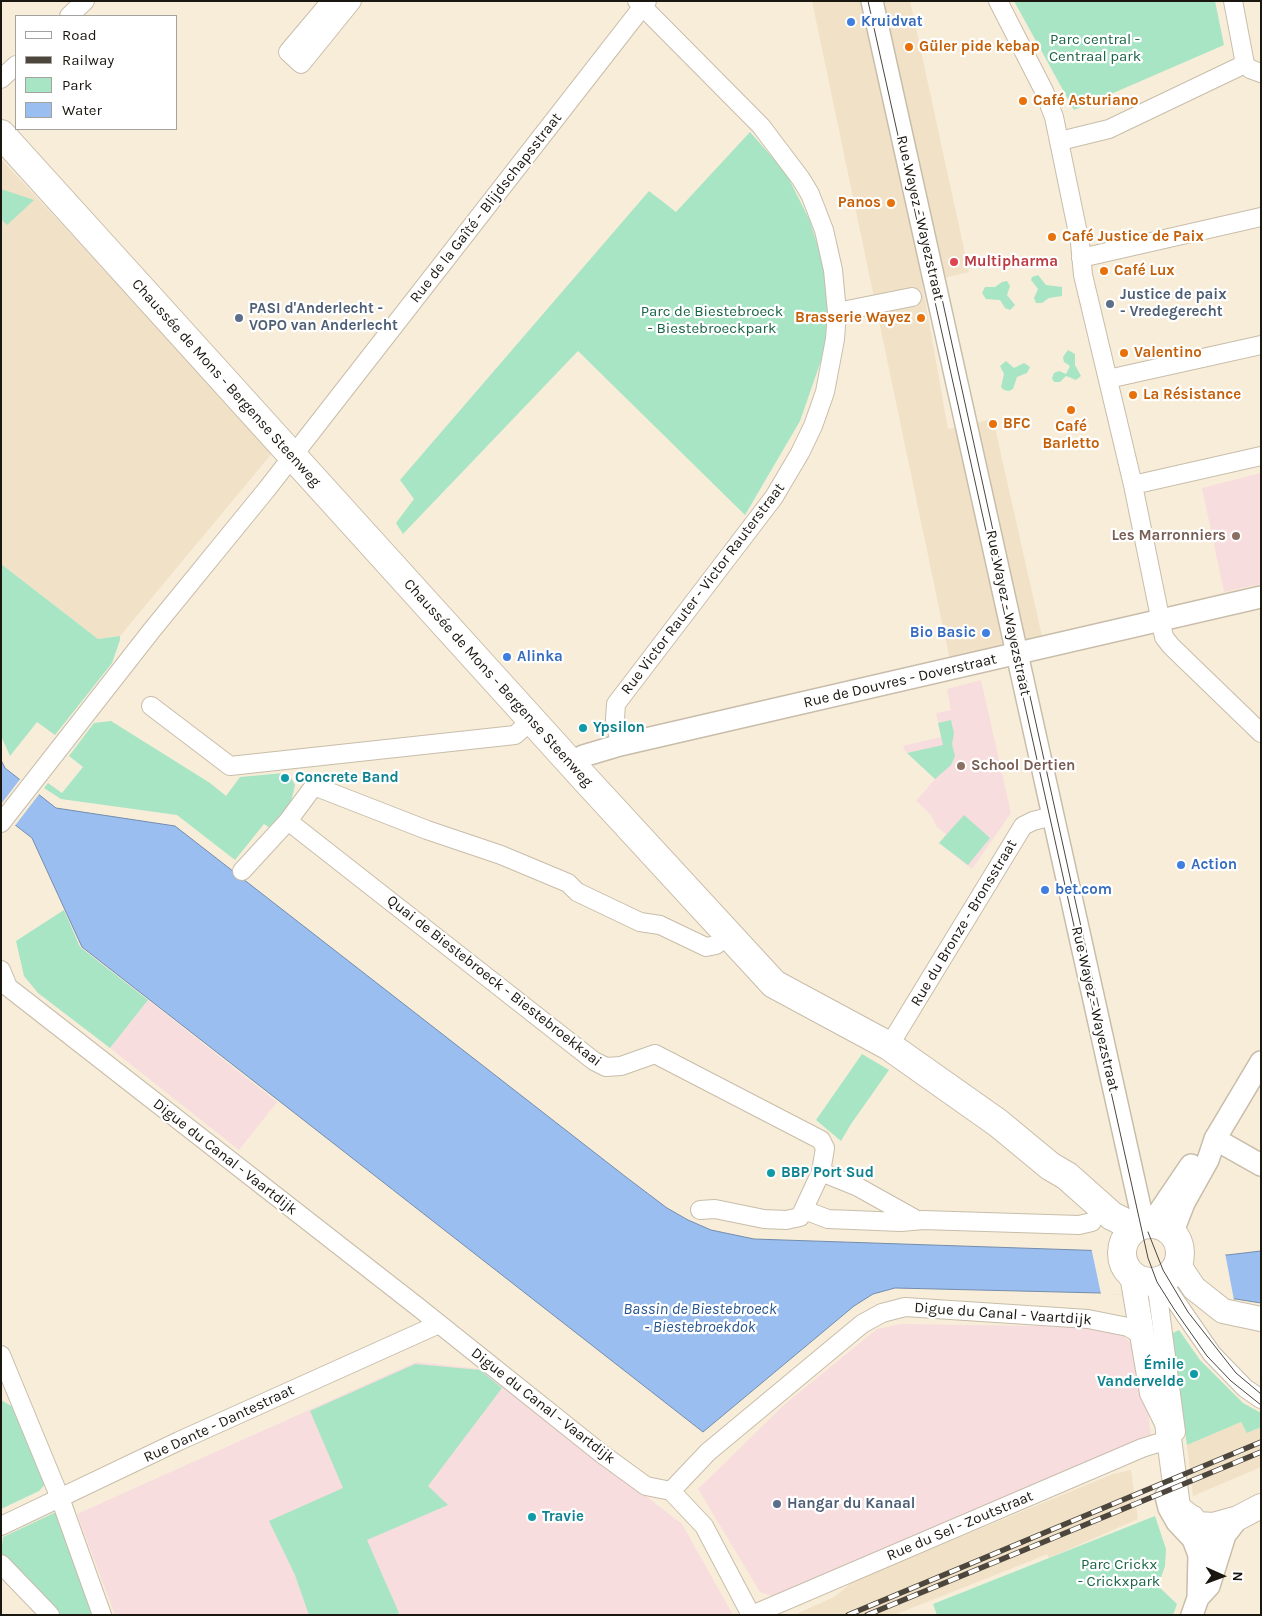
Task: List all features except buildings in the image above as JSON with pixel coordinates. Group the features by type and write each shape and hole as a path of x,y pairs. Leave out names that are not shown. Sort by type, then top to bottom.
{"main road":[{"name":"Chaussée de Mons - Bergense Steenweg","path":"1,134 774,984 889,1046 998,1123 1050,1166 1067,1176 1112,1216 1151,1260"},
{"name":"Chaussée de Mons - Bergense Steenweg","path":"1050,1166 1092,1222 1151,1260"},
{"path":"1261,1319 1215,1305 1194,1288 1151,1260 1143,1336 1152,1393 1166,1423 1164,1444 1178,1507 1199,1524 1213,1525 1238,1518 1261,1506"}],"street":[{"path":"69,15 84,1"},
{"path":"331,1 288,52 301,64 352,1"},
{"name":"Rue Wayez - Wayezstraat","path":"872,1 1151,1260"},
{"path":"998,1 1044,92 1060,140 1081,258 1133,485 1164,637 1261,734"},
{"path":"1233,1 1245,64 1250,69 1261,73"},
{"name":"Rue Victor Rauter - Victor Rauterstraat","path":"620,745 614,719 616,704 774,497 800,454 813,426 825,392 834,349 837,312 833,270 824,230 810,194 801,179 761,126 642,3"},
{"name":"Rue de la Gaîté - Blijdschapsstraat","path":"1,823 293,456 642,3"},
{"path":"1060,140 1109,129 1245,64"},
{"path":"1,79 15,66"},
{"path":"1081,258 1261,217"},
{"path":"837,312 912,296"},
{"path":"1108,379 1261,345"},
{"path":"1133,485 1261,456"},
{"name":"Rue de Douvres - Doverstraat","path":"572,764 583,756 620,745 1261,597"},
{"path":"151,706 230,766 515,735 532,720"},
{"path":"304,758 314,786 427,830 501,855 568,883 577,892 640,922 660,925 706,947 716,945 727,934"},
{"path":"242,871 288,821 314,786"},
{"name":"Rue du Bronze - Bronsstraat","path":"889,1046 1023,826 1033,821 1053,816"},
{"name":"Quai de Biestebroeck - Biestebroekkaai","path":"288,821 594,1061 606,1067 621,1066 655,1054 821,1140 825,1148 820,1172 804,1210"},
{"name":"Digue du Canal - Vaartdijk","path":"1,970 8,987 646,1486 671,1491 708,1452 862,1324 882,1313 905,1307 1088,1319 1128,1327 1143,1336"},
{"path":"1195,1606 1207,1570 1206,1538 1186,1500 1151,1260 1208,1160 1215,1140 1261,1062"},
{"path":"1215,1140 1261,1165"},
{"path":"820,1172 858,1187 917,1220"},
{"path":"700,1210 715,1209 738,1216 786,1220 800,1217 804,1210 828,1218 901,1222 917,1220 1079,1225 1092,1222"},
{"path":"1151,1260 1212,1354 1240,1383 1261,1399"},
{"name":"Rue Dante - Dantestraat","path":"1,1526 439,1324"},
{"path":"1,1355 7,1388 60,1498 102,1615"},
{"path":"1164,1444 1164,1488 1169,1508 1177,1522 1192,1539 1199,1555 1195,1606"},
{"name":"Rue du Sel - Zoutstraat","path":"752,1615 1142,1448 1164,1444"},
{"path":"671,1491 704,1526 752,1615"},
{"path":"1195,1606 1209,1586 1225,1535 1238,1518"},
{"path":"1,1564 50,1615"}],"shaded area":[{"path":"812,1 910,1 969,272 922,283 948,429 993,419 1043,641 951,665"},
{"path":"1,159 273,452 120,636 98,639 1,564"},
{"name":"Les Marronniers","path":"1261,473 1261,584 1224,592 1202,488"},
{"name":"School Dertien","path":"981,680 1011,813 972,869 939,843 946,834 936,826 931,815 916,801 935,779 905,751 903,746 941,737 936,713 951,710 947,689"},
{"path":"148,1000 277,1102 239,1150 110,1048"},
{"path":"901,1324 1114,1327 1140,1352 1151,1435 778,1598 760,1592 698,1489 785,1404 877,1329"},
{"path":"416,1362 481,1369 682,1524 733,1615 115,1615 77,1514"},
{"path":"1241,1422 1247,1433 1261,1427 1261,1467 1193,1496 1187,1445"},
{"path":"1131,1470 1138,1519 1049,1558 1047,1554 894,1615 794,1615 834,1597 854,1581 1113,1474"}],"green space":[{"name":"Parc central - Centraal park","path":"1014,1 1215,1 1224,45 1074,110"},
{"name":"Parc de Biestebroeck - Biestebroeckpark","path":"750,132 786,173 810,221 823,263 829,311 823,355 800,421 745,515 578,351 403,534 396,523 414,499 400,480 649,191 676,212"},
{"path":"1,189 34,200 7,225 1,219"},
{"path":"1038,275 1046,285 1062,287 1062,296 1049,298 1042,303 1036,303 1034,298 1038,289 1031,280 1032,277"},
{"path":"1007,281 1010,286 1007,295 1015,305 1010,310 1005,308 1000,300 986,299 982,293 985,287 995,287"},
{"path":"1068,350 1075,354 1075,365 1081,376 1076,380 1066,376 1060,382 1054,382 1052,378 1054,373 1059,371 1066,374 1070,366 1064,362 1063,357"},
{"path":"1006,361 1014,368 1024,363 1030,367 1027,373 1017,377 1013,389 1009,391 1001,387 1004,374 1000,366"},
{"path":"1,564 98,639 120,636 112,663 55,735 37,722 10,756 1,736"},
{"path":"951,720 954,733 952,744 955,756 951,765 935,779 907,753 943,745 938,723"},
{"path":"111,721 210,783 226,796 240,777 284,773 290,776 295,785 291,802 270,828 264,824 235,860 177,815 61,799 44,788 48,783 62,793 83,767 69,756 94,723"},
{"path":"964,815 990,838 968,865 939,843"},
{"path":"64,910 80,947 148,1000 110,1048 38,993 24,976 16,941"},
{"path":"862,1054 889,1070 841,1141 816,1120"},
{"path":"1179,1330 1200,1360 1243,1403 1261,1413 1261,1427 1247,1433 1241,1422 1187,1445 1171,1334"},
{"path":"415,1364 480,1370 502,1388 428,1486 448,1505 367,1540 399,1613 394,1615 309,1615 295,1575 269,1521 343,1488 310,1411"},
{"path":"1,1400 18,1410 46,1483 39,1491 1,1509"},
{"path":"54,1513 57,1514 98,1615 55,1615 1,1555 3,1537"},
{"name":"Parc Crickx - Crickxpark","path":"1155,1516 1166,1549 1165,1566 1158,1586 1177,1604 1173,1615 937,1615 933,1604"}],"water":[{"name":"Bassin de Biestebroeck - Biestebroekdok","path":"1,760 5,768 56,808 175,826 667,1208 711,1230 754,1239 1227,1255 1261,1251 1261,1303 1236,1299 1101,1293 895,1288 873,1294 854,1306 703,1432 82,947 32,838 1,814"}],"pier":[{"path":"21,778 40,793 14,827 1,817 1,804"},
{"path":"1091,1247 1225,1253 1234,1300 1101,1294"}],"tram line":[{"path":"868,1 1148,1258 1157,1282 1207,1356 1231,1381 1261,1405"},
{"path":"923,212 1003,576"},
{"path":"1014,624 1107,1044"},
{"path":"1148,1232 1163,1270 1188,1312 1236,1373 1261,1394"}],"railway":[{"path":"848,1615 1261,1442"},
{"path":"867,1615 1261,1452"}],"place":[{"name":"Kruidvat","path":"851,22"},
{"name":"Güler pide kebap","path":"909,47"},
{"name":"Café Asturiano","path":"1023,101"},
{"name":"Panos","path":"891,203"},
{"name":"Café Justice de Paix","path":"1052,237"},
{"name":"Multipharma","path":"954,262"},
{"name":"Café Lux","path":"1104,271"},
{"name":"Justice de paix - Vredegerecht","path":"1110,304"},
{"name":"PASI d'Anderlecht - VOPO van Anderlecht","path":"239,318"},
{"name":"Brasserie Wayez","path":"921,318"},
{"name":"Valentino","path":"1124,353"},
{"name":"La Résistance","path":"1133,395"},
{"name":"Café Barletto","path":"1071,410"},
{"name":"BFC","path":"993,424"},
{"name":"Les Marronniers","path":"1236,536"},
{"name":"Bio Basic","path":"986,633"},
{"name":"Alinka","path":"507,657"},
{"name":"Ypsilon","path":"583,728"},
{"name":"School Dertien","path":"961,766"},
{"name":"Concrete Band","path":"285,778"},
{"name":"Action","path":"1181,865"},
{"name":"bet.com","path":"1045,890"},
{"name":"BBP Port Sud","path":"771,1173"},
{"name":"Émile Vandervelde","path":"1194,1374"},
{"name":"Hangar du Kanaal","path":"777,1504"},
{"name":"Travie","path":"532,1517"}]}
